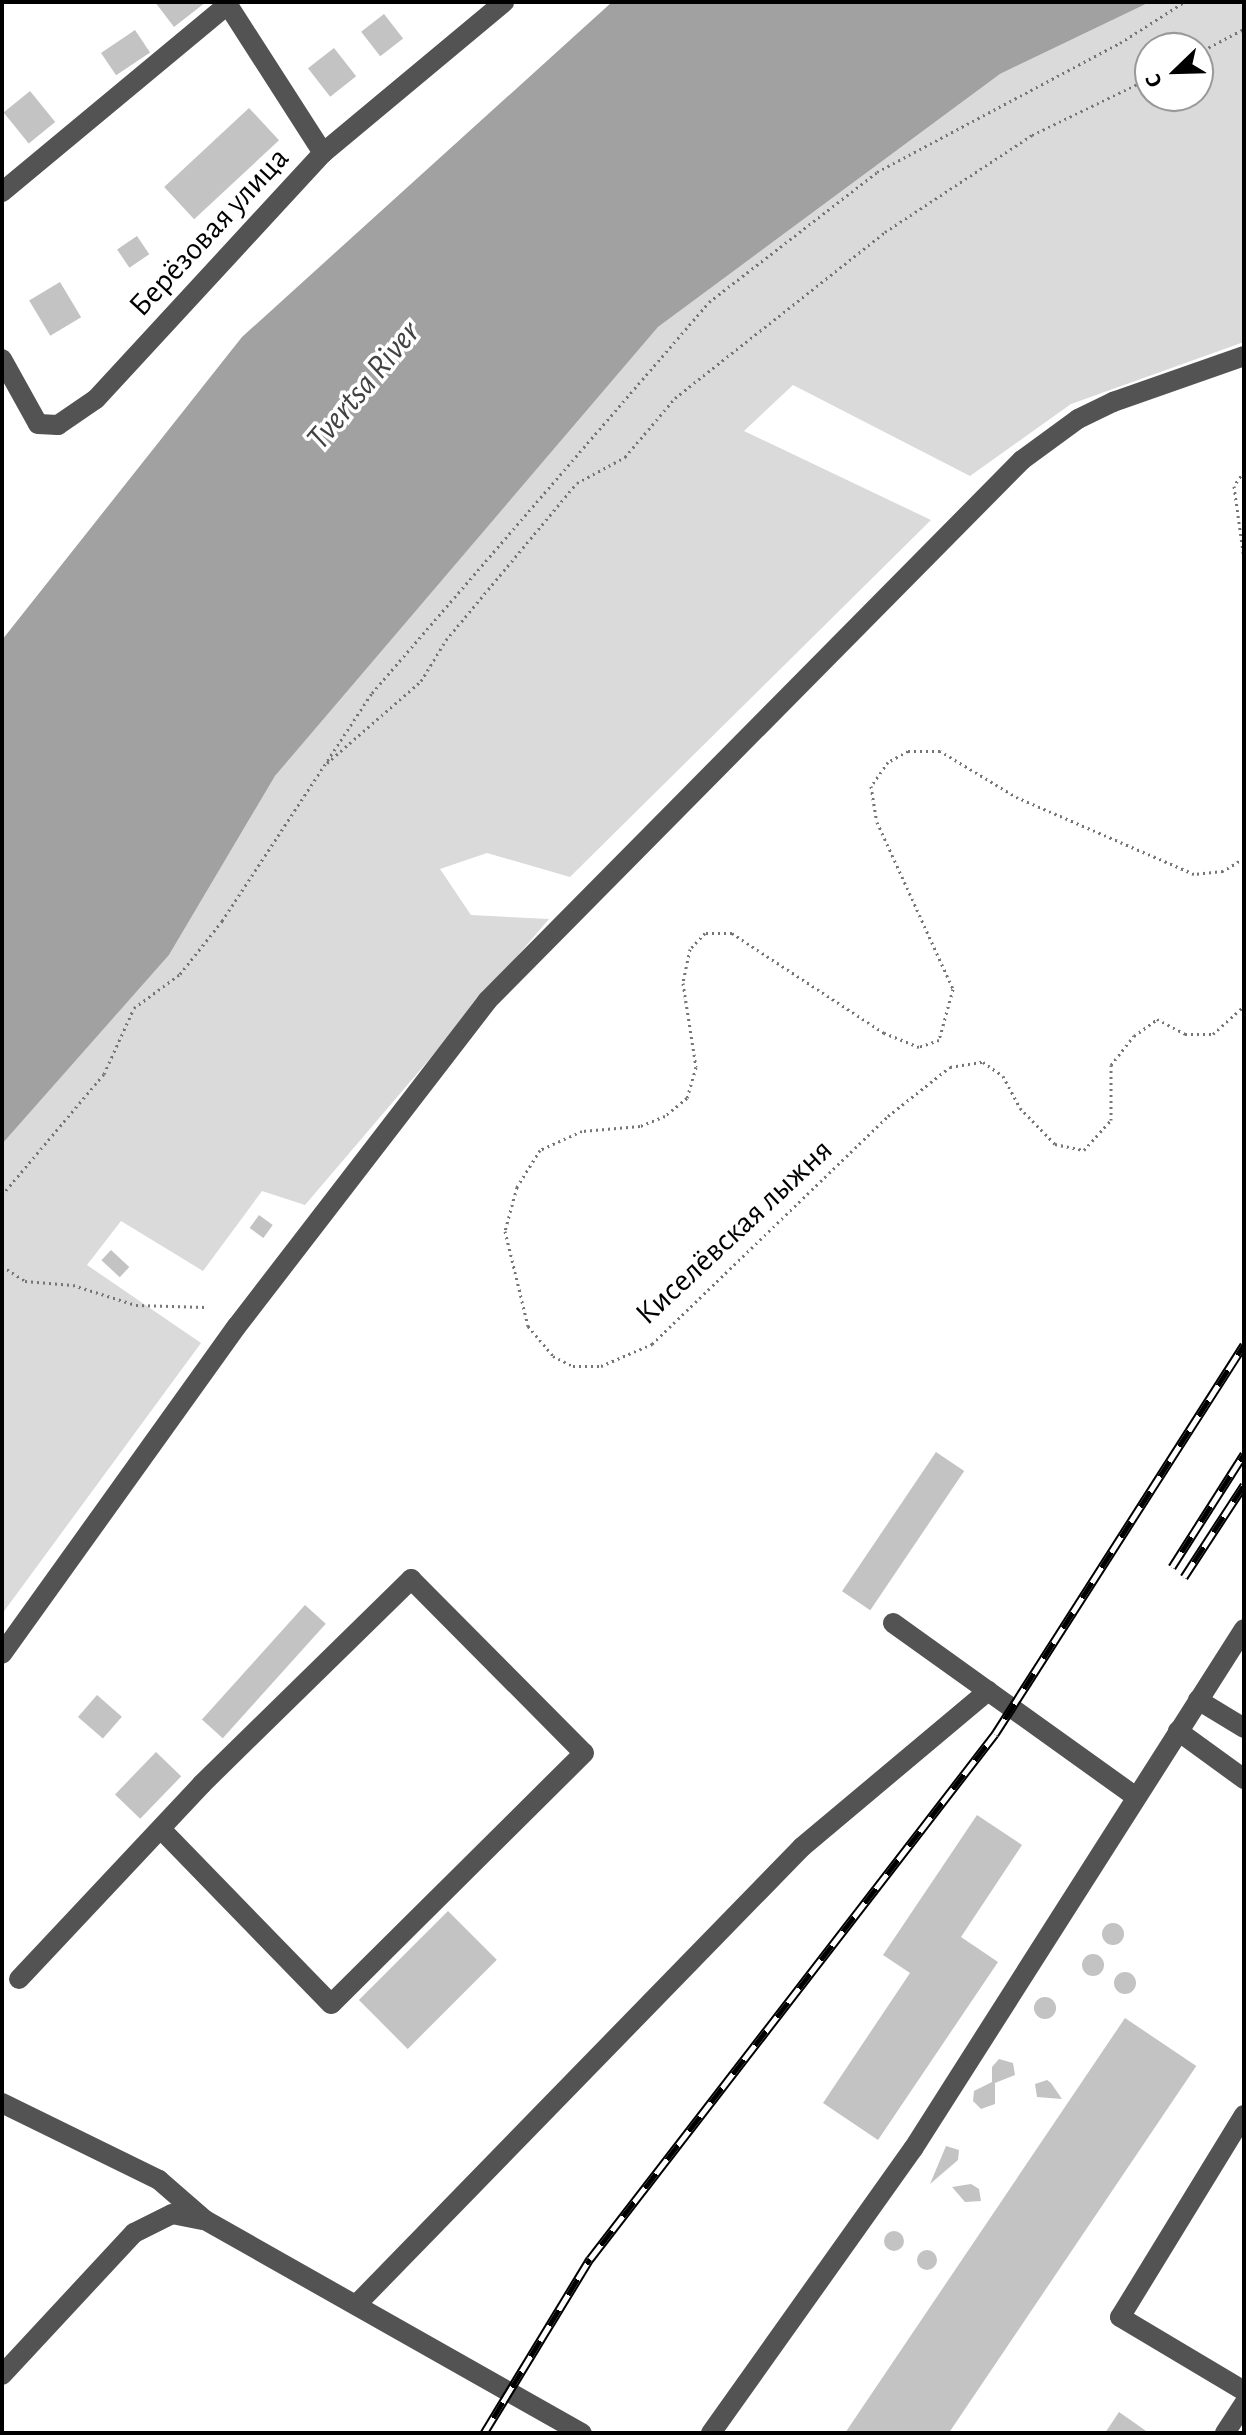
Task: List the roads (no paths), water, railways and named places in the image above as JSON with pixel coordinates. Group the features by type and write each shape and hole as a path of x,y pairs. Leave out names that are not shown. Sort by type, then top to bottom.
{"street":[{"path":"323,153 504,2"},
{"path":"2,192 226,3"},
{"name":"Берёзовая улица","path":"2,359 38,424 58,425 96,399 323,153 226,3"},
{"path":"2,1654 246,1313 477,1014 518,969 1022,460 1078,419 1113,402 1244,356"},
{"path":"19,1979 161,1829 411,1579 584,1753 331,2004 161,1829"},
{"path":"893,1623 1135,1796"},
{"path":"711,2433 913,2149 1244,1629"},
{"path":"356,2305 802,1847 988,1691"},
{"path":"1198,1700 1244,1728"},
{"path":"1178,1731 1244,1779"},
{"path":"2,2103 159,2180 205,2220 582,2433"},
{"path":"1244,2115 1120,2317 1244,2391"},
{"path":"2,2375 134,2233 172,2214 205,2220"},
{"path":"1225,2433 1244,2404"}],"water":[{"name":"Tvertsa River","path":"612,2 1150,2 1000,74 658,327 275,776 169,955 2,1144 2,640 242,337"}],"railway":[{"path":"484,2433 590,2259 995,1734 1244,1345"},
{"path":"1172,1567 1244,1454"},
{"path":"1184,1577 1244,1485"}]}
